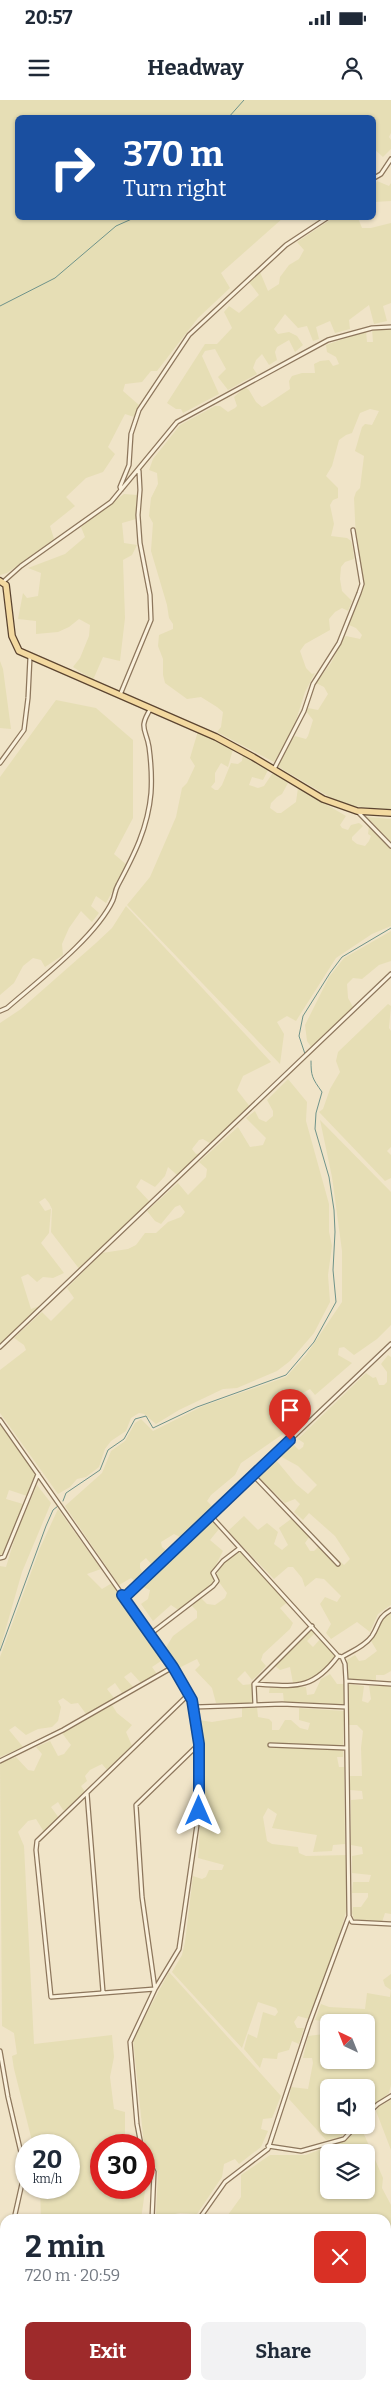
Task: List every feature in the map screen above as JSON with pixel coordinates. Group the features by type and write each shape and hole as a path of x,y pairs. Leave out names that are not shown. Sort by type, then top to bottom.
{"main road":[{"path":"1,581 7,590 12,636 19,651 216,737 323,799 357,811 391,813"}],"street":[{"path":"376,177 381,174 391,159"},
{"path":"121,490 120,487 131,456 131,434 139,410 189,335 286,245 324,220"},
{"path":"1,581 111,502 177,422 328,340 372,328 391,327"},
{"path":"119,695 151,620 150,595 140,543 138,515 139,470"},
{"path":"274,770 304,711 312,684 339,643 362,584 353,530"},
{"path":"0,763 24,730 30,657"},
{"path":"0,1011 7,1008 78,945 113,900 116,887 136,852 149,812 149,745 144,732 144,719 151,708"},
{"path":"357,811 391,846"},
{"path":"0,1347 391,974"},
{"path":"122,1595 126,1596 391,1344"},
{"path":"0,1420 173,1667 190,1693 195,1707 199,1744 199,1811 179,1948 155,1989 130,2042 139,2134"},
{"path":"0,1558 4,1557 38,1474"},
{"path":"253,1475 338,1564"},
{"path":"203,2214 225,2182 268,2149 309,2024 349,1916 345,1664 340,1656 210,1516"},
{"path":"149,1635 213,1586 217,1581 213,1573 223,1561 240,1548"},
{"path":"254,1684 308,1684 326,1672 340,1656 359,1648 373,1635 378,1621 391,1610"},
{"path":"255,1705 254,1684 312,1626"},
{"path":"0,1761 63,1730 173,1667"},
{"path":"346,1682 391,1684"},
{"path":"155,1989 50,1995 36,1850 37,1841 190,1693"},
{"path":"195,1707 255,1705 346,1707"},
{"path":"155,1989 142,1897 136,1805 199,1744"},
{"path":"270,1745 346,1748"},
{"path":"87,1792 103,1992"},
{"path":"349,1916 352,1922 391,1924"},
{"path":"0,2051 8,2097 25,2170 15,2214"},
{"path":"375,2107 391,2096"},
{"path":"268,2146 301,2151 344,2139 349,2134"},
{"path":"152,2214 153,2199"}],"shaded area":[{"path":"0,100 391,100 391,133 389,137 391,149 383,157 376,151 376,115 15,115 15,220 281,220 221,273 230,288 198,318 157,371 151,371 142,382 125,384 123,391 139,405 134,417 125,414 108,447 115,454 103,472 86,478 66,497 75,506 50,526 54,539 7,573 0,575"},
{"path":"377,181 389,186 391,183 391,201 376,202"},
{"path":"330,220 359,220 362,228 371,228 391,223 391,303 383,306 387,321 374,324 369,305 349,320 350,329 335,333 330,321 316,327 319,339 313,341 307,326 298,328 285,314 274,329 278,334 289,332 297,336 303,345 295,352 289,340 277,347 275,352 277,360 269,365 262,354 256,360 253,368 257,374 228,390 218,377 226,369 215,349 205,351 202,356 219,394 183,413 181,409 176,409 167,403 205,344 217,344 232,328 224,312 229,306 239,313 259,295 249,282 260,272 268,291 279,284 280,277 289,265 299,259 304,250 297,242"},
{"path":"372,329 391,329 391,810 353,806 333,799 277,766 295,736 306,739 308,736 313,720 306,711 308,708 318,710 328,694 324,687 316,683 331,663 343,639 346,636 360,639 362,635 356,628 349,625 364,582 356,540 354,498 360,488 364,456 355,451 362,427 365,424 372,425 379,411 370,409 360,413 352,433 339,440 332,466 326,476 338,488 338,498 333,500 330,505 334,524 331,536 347,538 351,541 353,549 354,559 345,562 341,567 340,579 342,591 352,601 348,611 342,608 329,619 330,630 305,644 300,651 306,668 312,674 315,673 305,692 293,730 274,762 217,732 221,727 223,712 217,707 201,697 187,699 165,683 163,659 158,646 159,635 173,629 173,624 169,618 151,551 153,523 149,516 151,498 158,484 157,473 149,470 153,459 180,425 215,406 220,406 228,412 235,408 237,406 234,397 245,387 256,402 262,407 266,405 290,389 289,381 292,376 302,373 315,373 314,364 320,361 329,360 333,366 339,364 336,357 327,352 326,345 366,331 367,342 373,342"},
{"path":"124,494 137,495 136,519 122,523 124,543 137,545 132,555 123,560 125,618 120,661 103,657 93,680 73,667 80,658 89,636 90,625 79,619 69,627 58,632 36,634 36,621 18,619 23,593 27,598 38,596 41,573 28,568 65,554 85,537 81,527"},
{"path":"0,661 3,669 11,729 0,728"},
{"path":"56,700 96,708 133,740 133,818 114,854 127,865 106,903 96,896 91,906 99,913 92,922 81,911 69,928 62,944 63,955 45,967 41,960 33,958 23,966 14,983 0,995 0,777"},
{"path":"198,731 233,749 228,767 221,763 215,773 215,782 211,787 215,790 218,790 222,785 231,763 238,764 242,761 243,753 268,770 263,780 252,777 249,785 258,788 264,786 272,774 276,774 288,783 282,794 271,803 270,808 277,813 281,813 296,802 298,788 346,816 340,825 342,828 348,830 351,825 359,823 363,826 352,837 352,840 357,844 365,846 369,841 371,836 368,834 369,826 391,848 391,926 372,934 336,958 296,1021 287,1016 277,1022 284,1034 280,1064 127,905 150,877 176,817 182,788 187,783 195,766 190,758"},
{"path":"367,817 391,819 391,842"},
{"path":"126,906 271,1062 243,1076 237,1090 251,1108 211,1144 203,1139 199,1140 192,1149 196,1154 202,1153 181,1172 177,1175 168,1167 165,1176 155,1187 141,1179 136,1187 150,1202 80,1270 51,1232 52,1209 49,1203 45,1198 39,1202 45,1211 51,1209 49,1233 41,1243 64,1273 53,1278 43,1277 37,1282 28,1274 21,1277 31,1309 43,1305 0,1346 0,1023 21,1009 96,943 112,928"},
{"path":"391,931 391,961 379,965 362,979 353,978 347,984 348,998 353,1007 311,1047 307,1041 305,1025 329,977 344,958"},
{"path":"388,1004 391,1006 389,1028 391,1031 391,1147 387,1151 391,1155 391,1178 385,1181 319,1112 323,1109 330,1089 340,1072 336,1061 338,1052"},
{"path":"288,1079 307,1102 306,1121 329,1204 329,1232 332,1246 328,1275 330,1302 314,1333 290,1361 277,1371 237,1388 223,1389 179,1410 156,1424 144,1414 139,1413 131,1418 126,1431 111,1441 105,1449 99,1467 86,1477 77,1479 70,1487 58,1494 0,1413 0,1370 26,1350 24,1345 14,1338 42,1312 51,1321 74,1298 67,1288 102,1253 128,1249 136,1245 145,1233 156,1233 168,1222 181,1217 185,1212 180,1205 175,1207 161,1224 155,1221 147,1211 178,1183 188,1195 206,1177 207,1169 199,1162 238,1127 250,1147 263,1145 266,1138 246,1118 255,1111 259,1119 266,1122 273,1116 273,1111 267,1100"},
{"path":"320,1120 391,1192 391,1325 377,1339 354,1355 344,1347 339,1348 338,1355 352,1363 315,1395 310,1389 292,1399 291,1405 298,1410 282,1423 286,1430 283,1434 241,1463 235,1475 211,1495 207,1501 216,1510 184,1539 174,1534 161,1542 162,1547 169,1553 153,1566 146,1558 140,1563 140,1568 144,1575 136,1582 131,1578 119,1585 65,1506 102,1473 111,1451 125,1441 135,1423 141,1419 153,1431 203,1406 286,1377 306,1355 342,1302 342,1251 332,1177"},
{"path":"388,1355 391,1357 391,1605 378,1614 370,1632 357,1622 331,1639 326,1633 331,1624 320,1604 325,1597 337,1602 341,1596 324,1579 316,1578 305,1587 302,1578 293,1567 288,1567 274,1579 228,1531 244,1516 258,1530 267,1523 278,1532 274,1544 282,1550 288,1545 279,1528 295,1516 310,1532 310,1536 305,1543 310,1551 314,1551 321,1544 344,1565 350,1559 335,1536 309,1513 303,1520 294,1512 300,1504 295,1499 285,1503 258,1477 276,1460 296,1484 308,1494 317,1485 298,1466 280,1456 293,1444 299,1450 303,1447 304,1443 298,1439 366,1373 373,1378 376,1377 379,1385 384,1385 387,1382 387,1372 381,1364"},
{"path":"0,1422 36,1473 27,1496 9,1490 6,1499 23,1504 5,1552 0,1557"},
{"path":"37,1485 51,1503 22,1572 0,1649 0,1566 6,1567 16,1534"},
{"path":"58,1509 101,1569 87,1574 102,1589 112,1583 164,1659 152,1667 157,1674 141,1683 131,1672 124,1677 133,1687 122,1693 115,1683 107,1689 114,1698 86,1714 78,1703 71,1704 63,1698 58,1701 61,1707 58,1721 52,1727 38,1729 26,1735 15,1726 9,1730 23,1747 0,1757 0,1657 40,1548"},
{"path":"212,1520 219,1529 210,1540 223,1551 212,1573 214,1582 180,1611 171,1605 153,1621 141,1604 148,1599 150,1590 143,1587"},
{"path":"236,1552 241,1552 289,1601 280,1608 293,1623 290,1629 263,1654 261,1660 266,1666 257,1676 252,1680 245,1671 237,1679 243,1685 252,1684 253,1703 216,1703 212,1688 195,1670 200,1665 197,1659 179,1668 165,1649 173,1636 197,1618 197,1611 192,1606 201,1598 207,1604 215,1605 225,1598 227,1593 219,1582 217,1574 221,1566"},
{"path":"391,1613 391,1671 384,1675 376,1675 376,1681 347,1680 347,1660 355,1655 359,1661 365,1660 377,1651 371,1641 381,1621"},
{"path":"314,1627 317,1631 307,1641 313,1647 323,1636 339,1657 312,1679 293,1683 290,1667 280,1670 273,1664"},
{"path":"330,1674 337,1684 345,1684 344,1705 284,1703 283,1693 269,1693 270,1686 306,1687 307,1695 314,1694 321,1679"},
{"path":"347,1684 364,1686 362,1701 368,1703 371,1699 369,1686 391,1686 391,1914 385,1913 382,1922 354,1919 352,1913 353,1907 361,1907 368,1897 368,1893 352,1893 353,1882 369,1882 371,1875 352,1873 352,1856 363,1854 362,1847 351,1845 351,1800 363,1799 362,1791 350,1790 349,1776 362,1776 361,1748 363,1731 357,1725 348,1725"},
{"path":"112,1705 117,1713 132,1725 126,1732 132,1746 107,1770 102,1764 90,1770 85,1776 87,1781 81,1786 86,1793 67,1811 63,1810 58,1802 51,1807 59,1818 44,1832 36,1819 28,1821 18,1832 24,1846 34,2044 112,2035 114,2057 110,2077 114,2109 125,2112 125,2134 90,2134 90,2199 144,2199 142,2214 41,2214 40,2199 80,2199 80,2134 30,2134 14,2069 12,2056 17,2054 14,2033 2,2026 0,1763 16,1757 28,1770 34,1771 42,1754 36,1747 50,1741 58,1756 64,1754 71,1745 62,1733"},
{"path":"242,1707 257,1707 258,1717 269,1719 272,1722 272,1730 279,1730 285,1720 291,1720 300,1728 308,1730 310,1723 299,1720 299,1708 344,1711 343,1757 337,1757 339,1767 344,1767 345,1844 333,1845 332,1851 313,1852 317,1835 272,1828 277,1814 268,1808 263,1817 267,1841 272,1844 298,1847 299,1853 306,1856 347,1855 347,1908 338,1941 309,2019 298,2016 294,2022 297,2028 304,2028 299,2044 292,2041 289,2050 278,2053 277,2059 263,2058 260,2068 244,2049 248,2034 257,2038 263,2012 275,2016 278,2012 276,2008 258,2002 242,2048 172,1972 182,1955 185,1942 193,1876 202,1879 206,1877 209,1870 222,1870 224,1865 198,1858 204,1764 198,1720 212,1722 242,1717"},
{"path":"169,1972 281,2096 272,2118 263,2119 261,2129 268,2131 261,2147 239,2164 235,2159 224,2164 222,2177 197,2214 156,2214 158,2173 155,2167 155,2134 143,2134 133,2039"},
{"path":"391,1974 391,1990 385,1986 383,1980"},
{"path":"391,1990 391,2085 389,2093 375,2105 375,2079 320,2079 320,2133 289,2099 291,2087 308,2089 313,2063 312,2058 303,2058 308,2036 320,2034 320,2069 375,2069 375,2014 320,2014 320,2021 315,2020 321,2004 329,2007 365,2009 367,1993 390,1997"},
{"path":"391,2100 391,2150 376,2111 380,2106"},
{"path":"321,2134 344,2134 338,2138 326,2140"},
{"path":"349,2134 364,2134 368,2144 334,2144"},
{"path":"320,2149 320,2199 375,2199 375,2160 383,2178 382,2188 391,2205 391,2214 229,2214 241,2197 241,2175 270,2155 306,2155"}],"waterway":[{"path":"231,115 244,100"},
{"path":"0,306 55,278 116,226 130,220"},
{"path":"305,1054 299,1036 303,1016 330,973 342,957 391,928"},
{"path":"63,1501 66,1493 100,1470 108,1450 124,1439 135,1419 146,1416 153,1428 197,1407 286,1375 314,1342 336,1302 333,1270 334,1210 329,1177 315,1129 316,1113 322,1092 313,1077 311,1061"},
{"path":"0,1651 46,1526 53,1510 58,1506"}],"route":[{"path":"199,1811 199,1744 195,1707 190,1693 122,1595 126,1596 290,1440"}]}
